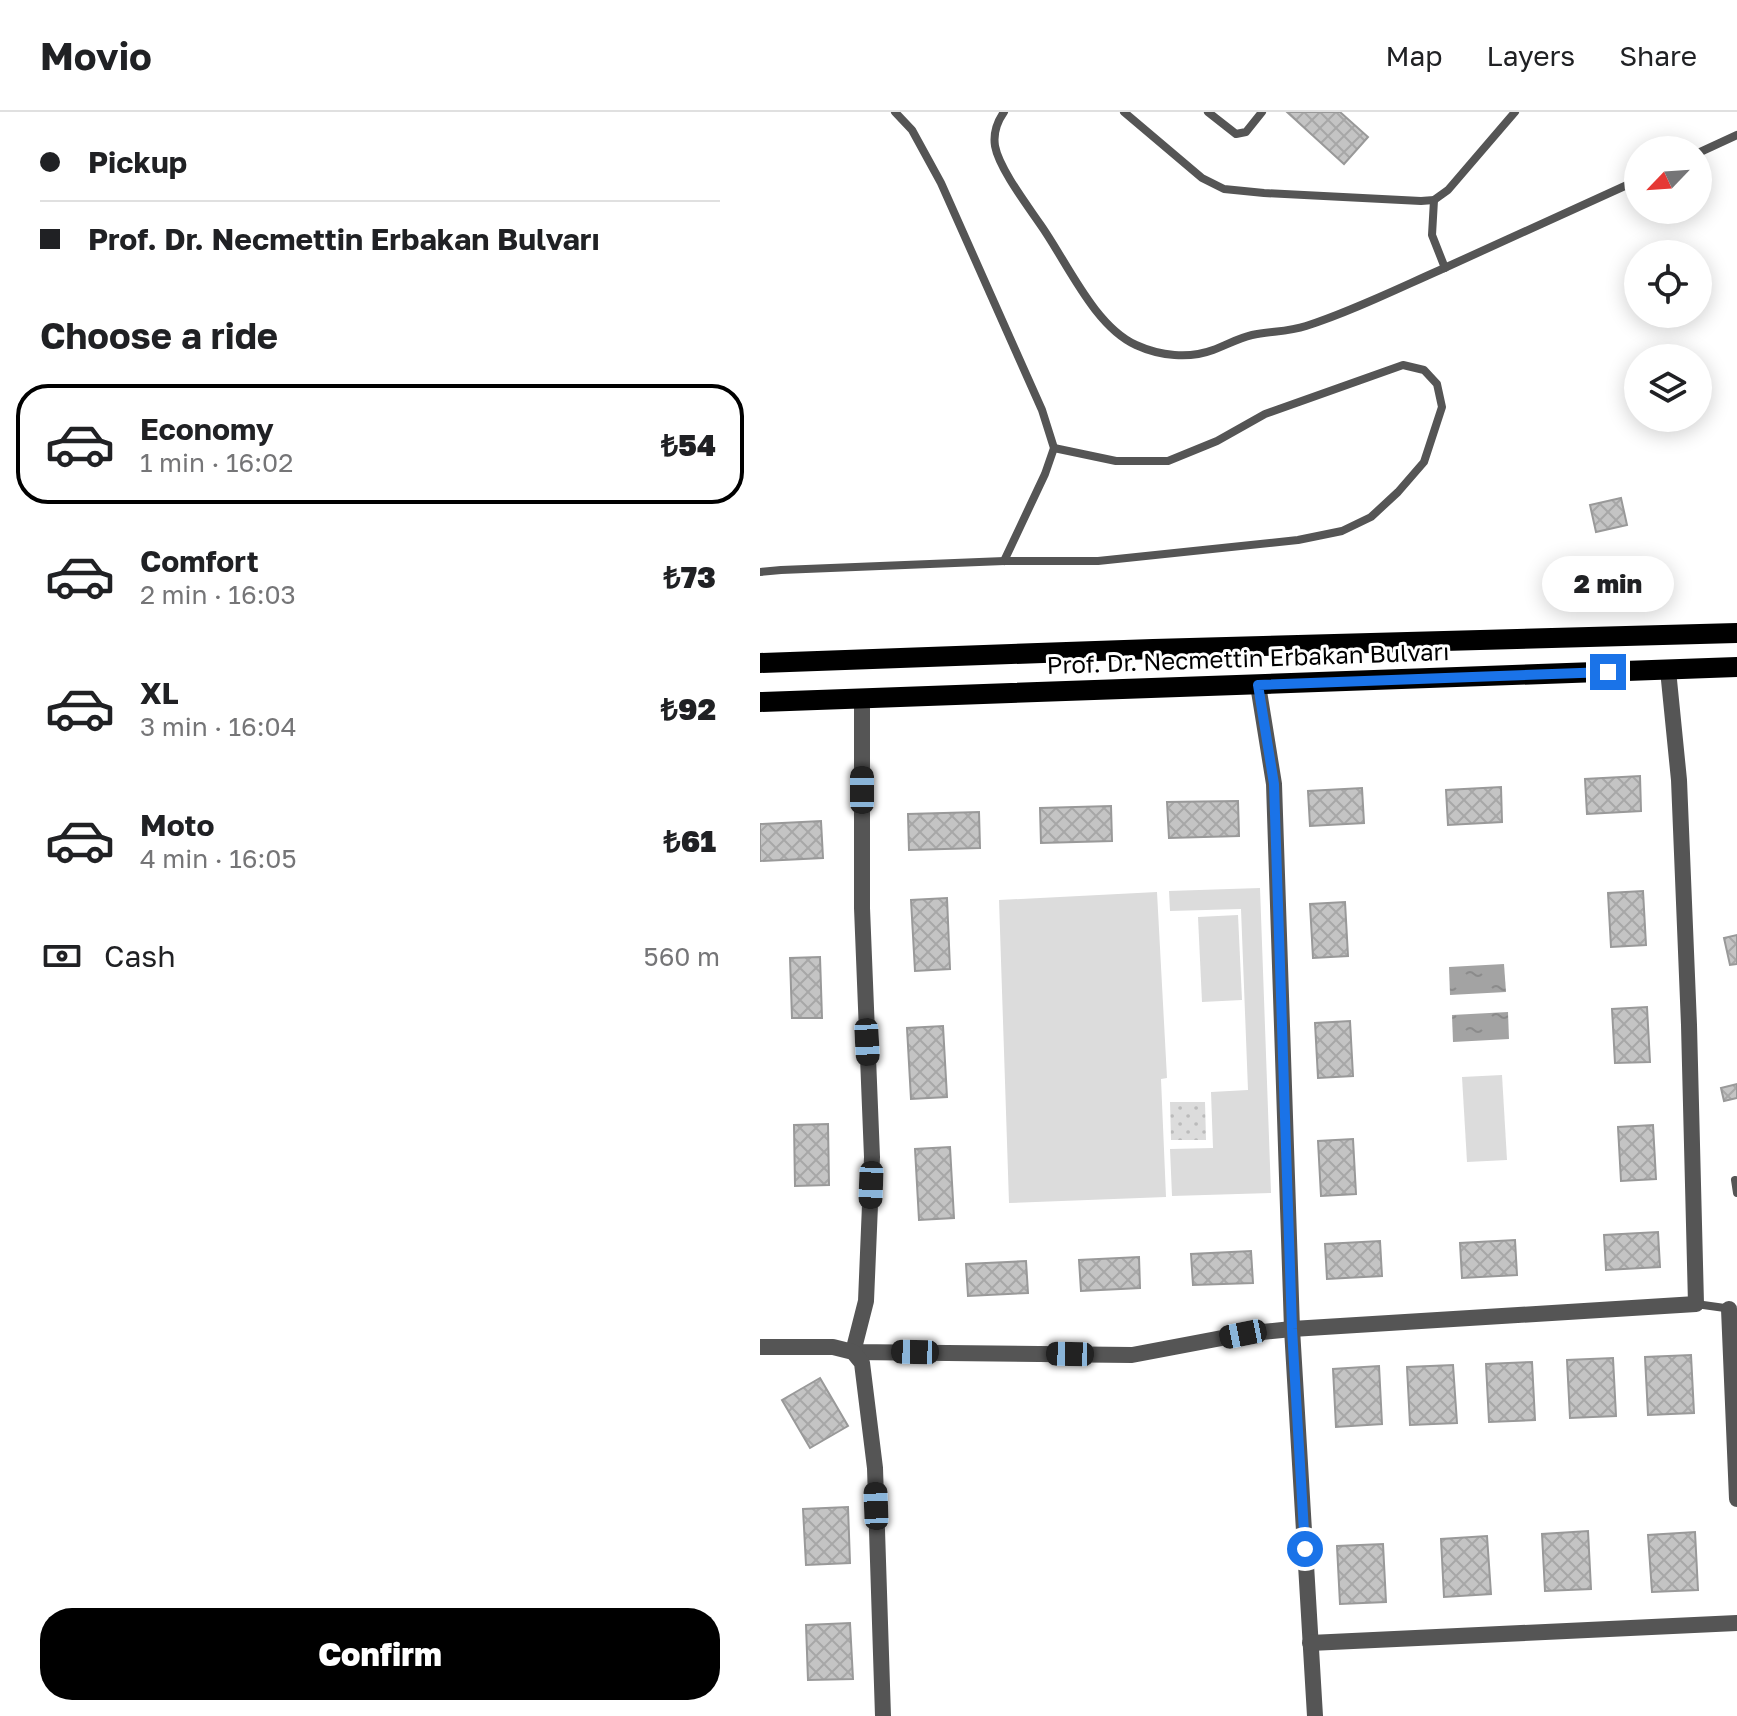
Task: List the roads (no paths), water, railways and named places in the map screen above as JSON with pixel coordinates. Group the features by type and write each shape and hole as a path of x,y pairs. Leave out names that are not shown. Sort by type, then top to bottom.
{"main road":[{"name":"Prof. Dr. Necmettin Erbakan Bulvarı","path":"760,663 1737,633"},
{"name":"Prof. Dr. Necmettin Erbakan Bulvarı","path":"760,702 1737,667"}],"street":[{"path":"760,1347 833,1347 853,1352 1132,1355 1243,1334 1292,1329 1696,1304 1679,795 1668,670"},
{"path":"1258,685 1274,784 1292,1329 1315,1716"},
{"path":"853,1352 866,1301 872,1157 862,908 862,698"},
{"path":"1733,1310 1737,1499"},
{"path":"853,1352 862,1363 875,1468 883,1716"},
{"path":"1310,1643 1737,1623"}],"lane":[{"path":"895,112 912,130 941,183 1042,410 1054,448 1004,561"},
{"path":"1004,112 997,125 995,147 1000,161 1089,302 1107,325 1125,339 1149,350 1174,355 1199,354 1254,335 1304,327 1445,268 1624,186"},
{"path":"1124,112 1202,178 1224,189 1421,201 1434,200 1448,190 1515,112"},
{"path":"1208,112 1236,134 1246,132 1262,112"},
{"path":"1712,147 1737,135"},
{"path":"1434,200 1432,235 1445,268"},
{"path":"760,572 1004,561 1098,561 1298,540 1342,531 1371,517 1424,462 1442,407 1437,384 1424,370 1403,365 1265,414 1217,441 1168,461 1116,461 1054,448"},
{"path":"1735,1180 1737,1193"},
{"path":"1696,1304 1733,1310"}],"water":[{"path":"1504,964 1506,992 1450,995 1449,967"},
{"path":"1508,1012 1509,1039 1453,1042 1452,1015"}]}
